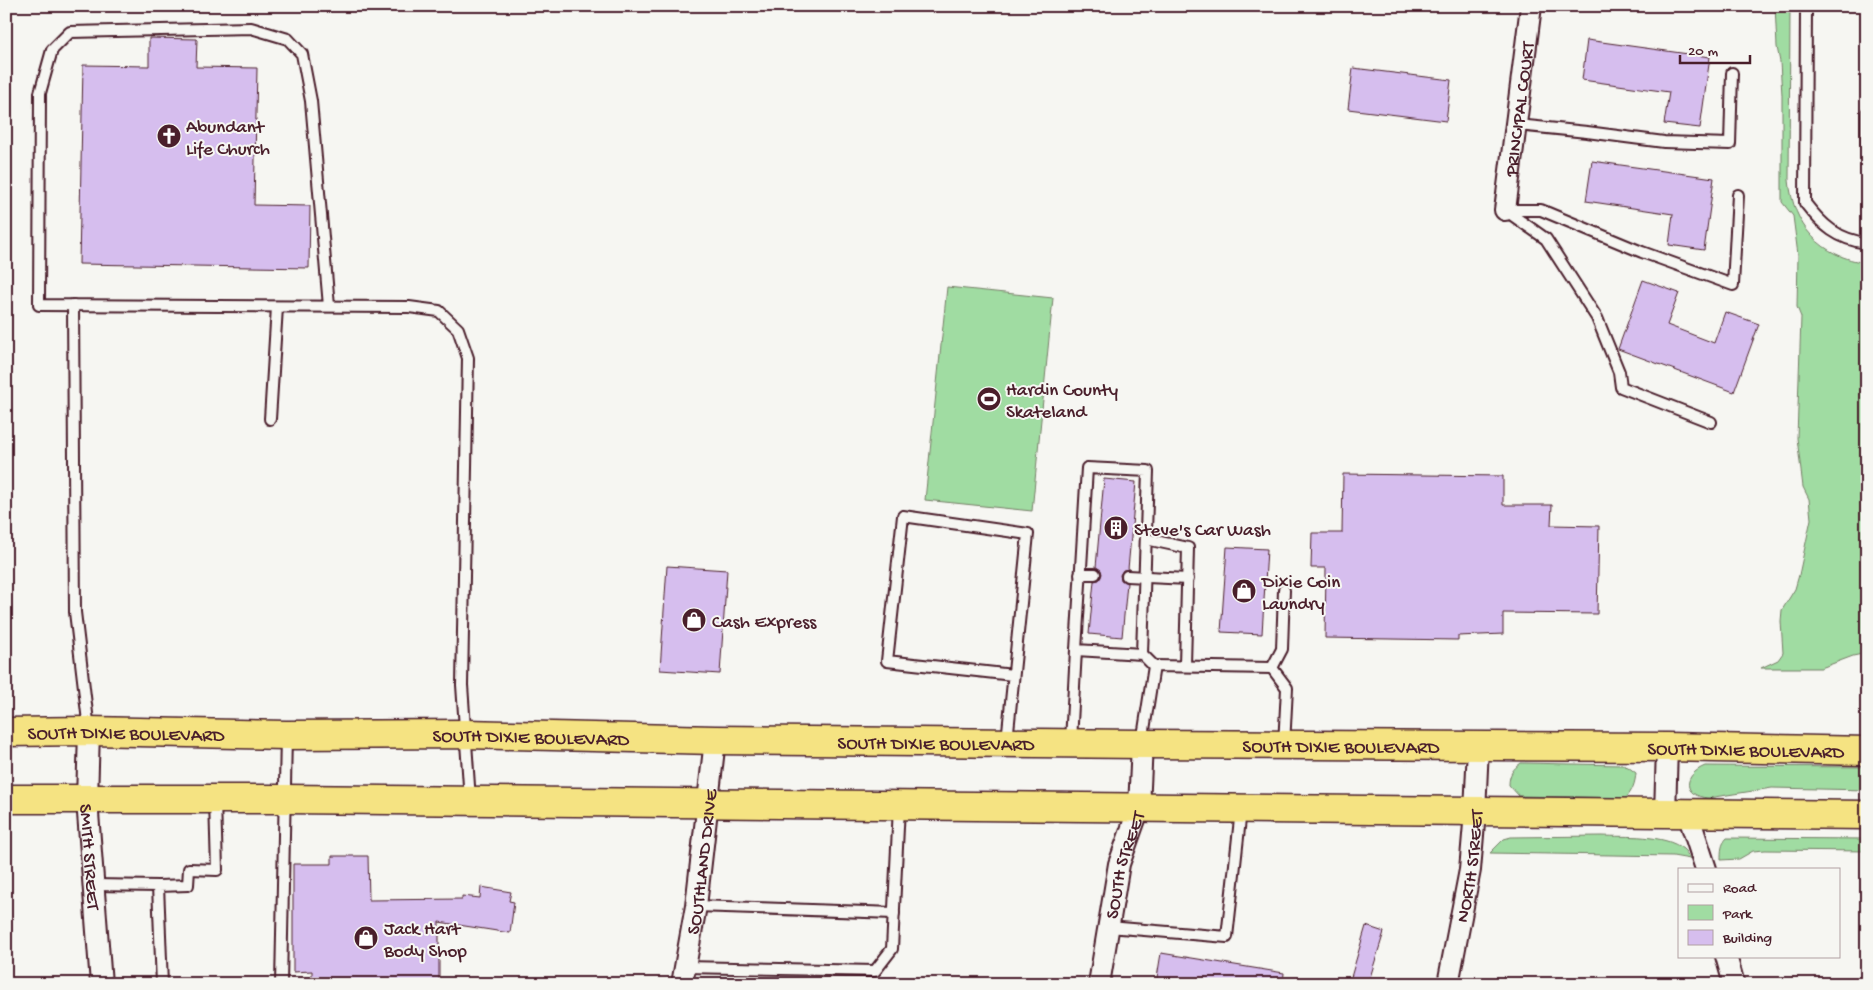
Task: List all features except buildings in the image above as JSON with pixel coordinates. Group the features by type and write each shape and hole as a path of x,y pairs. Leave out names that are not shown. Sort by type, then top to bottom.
{"highway":[{"name":"SOUTH DIXIE BOULEVARD","path":"6,732 89,731 286,735 466,734 716,740 1142,744 1667,746 1867,751"},
{"path":"6,799 285,799 1867,815"}],"street":[{"name":"PRINCIPAL COURT","path":"1505,210 1531,6"},
{"name":"SMITH STREET","path":"89,731 87,800 99,978"},
{"name":"SOUTHLAND DRIVE","path":"684,975 696,906 716,740"},
{"name":"SOUTH STREET","path":"1098,984 1122,852 1139,808 1142,744"},
{"name":"NORTH STREET","path":"1448,984 1470,870 1478,746"},
{"path":"1667,746 1676,814 1705,868"},
{"path":"1727,958 1734,984"}],"lane":[{"path":"1806,6 1805,203 1818,221 1834,234 1856,242 1867,243"},
{"path":"329,306 311,101 302,54 288,39 252,28 70,32 52,50 40,93 39,305 409,307 439,311 458,329 468,358 462,685 470,802"},
{"path":"1517,125 1664,142 1730,144 1732,73"},
{"path":"1867,113 1867,212"},
{"path":"1505,210 1541,210 1642,252 1733,285 1738,195"},
{"path":"1505,210 1546,239 1597,318 1620,372 1621,387 1711,422"},
{"path":"73,305 76,612 89,731"},
{"path":"270,419 278,307"},
{"path":"1071,743 1086,468 1148,471 1142,654"},
{"path":"1007,742 1028,534 903,516 887,661 1013,675"},
{"path":"1146,539 1188,548 1185,665"},
{"path":"1080,574 1095,574"},
{"path":"1127,576 1188,579"},
{"path":"1272,668 1282,649 1284,590"},
{"path":"1076,650 1142,654 1154,666 1185,665 1272,668"},
{"path":"1142,744 1154,666"},
{"path":"1272,668 1287,688 1284,745"},
{"path":"281,984 286,735"},
{"path":"94,885 188,885 189,869 217,870 215,799"},
{"path":"684,975 875,971 892,950 899,806"},
{"path":"1109,927 1227,937 1241,809"},
{"path":"158,886 162,984"},
{"path":"696,906 894,913"}],"green space":[{"path":"1775,6 1790,6 1789,180 1796,212 1812,237 1823,246 1851,260 1867,263 1867,653 1821,668 1761,668 1778,660 1783,653 1782,610 1795,589 1811,519 1809,499 1803,487 1797,438 1801,317 1797,307 1798,255 1793,216 1782,202 1782,95"},
{"name":"Hardin County Skateland","path":"947,287 1053,298 1032,511 925,500"},
{"path":"1521,763 1622,765 1636,773 1633,786 1626,798 1519,796 1509,785 1509,781 1512,772"},
{"path":"1705,766 1867,767 1867,790 1772,788 1708,798 1693,793 1688,785 1693,775"},
{"path":"1511,837 1644,837 1666,841 1683,849 1690,859 1673,856 1490,853 1504,839"},
{"path":"1727,838 1867,839 1867,851 1765,850 1753,851 1739,859 1721,860 1722,845"}],"place":[{"name":"Abundant Life Church","path":"169,136"},
{"name":"Hardin County Skateland","path":"989,399"},
{"name":"Steve's Car Wash","path":"1116,528"},
{"name":"Dixie Coin Laundry","path":"1244,591"},
{"name":"Cash Express","path":"694,620"},
{"name":"Jack Hart Body Shop","path":"366,938"}]}
